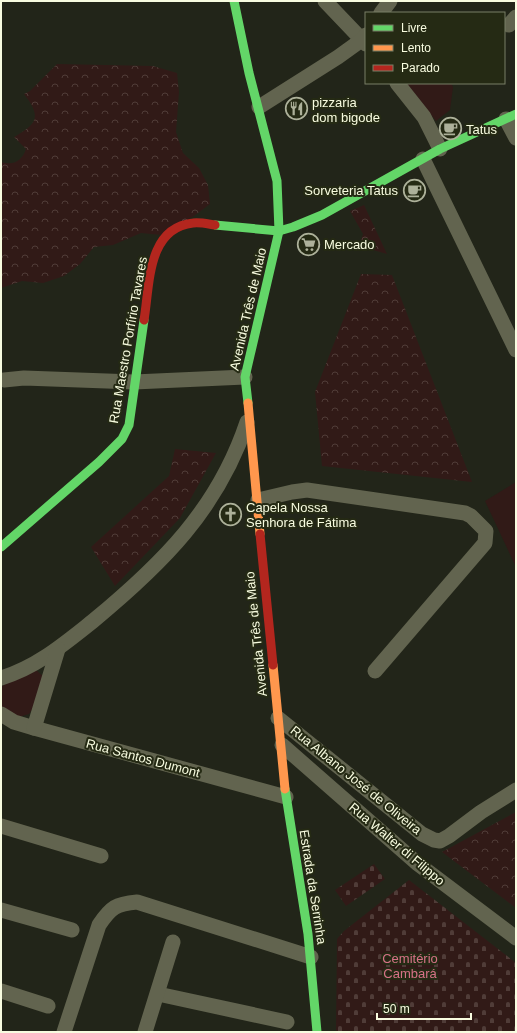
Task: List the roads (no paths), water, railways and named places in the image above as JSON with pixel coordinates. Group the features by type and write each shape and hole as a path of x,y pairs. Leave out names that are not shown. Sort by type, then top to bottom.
{"street":[{"name":"Avenida Três de Maio","path":"234,1 249,73 277,181 279,231 245,377 258,500 262,563 282,745"},
{"path":"258,108 365,39 325,1"},
{"path":"382,12 390,1"},
{"path":"398,84 424,117 440,149"},
{"path":"279,231 322,215 440,149 511,116 516,138"},
{"path":"423,159 516,350"},
{"name":"Rua Maestro Porfírio Tavares","path":"1,547 99,462 122,439 129,425 134,382 153,261 159,243 169,231 194,223 279,231"},
{"path":"2,379 24,378 134,382 245,377"},
{"path":"1,678 35,664 58,649 136,585 181,540 219,488 238,452 249,416"},
{"path":"258,500 307,490 465,513 471,516 486,531 485,543 375,671"},
{"path":"34,728 58,649"},
{"name":"Rua Santos Dumont","path":"1,714 14,722 34,728 286,797"},
{"name":"Rua Albano José de Oliveira","path":"278,718 422,834 434,840 440,841 449,836 481,812 516,790"},
{"name":"Estrada da Serrinha","path":"282,745 286,797 311,957 316,1032"},
{"name":"Rua Walter di Filippo","path":"282,745 418,864 516,938"},
{"path":"1,826 101,856"},
{"path":"64,1032 99,925 110,910 121,903 137,902 311,957"},
{"path":"1,910 72,930"},
{"path":"145,1032 173,942"},
{"path":"1,991 48,1006"},
{"path":"158,994 287,1022"}],"place":[{"name":"pizzaria dom bigode","path":"297,109"},
{"name":"Tatus","path":"451,129"},
{"name":"Sorveteria Tatus","path":"414,190"},
{"name":"Mercado","path":"309,244"},
{"name":"Capela Nossa Senhora de Fátima","path":"231,514"}],"park label":[{"name":"Cemitério Cambará","path":"410,966"}]}
